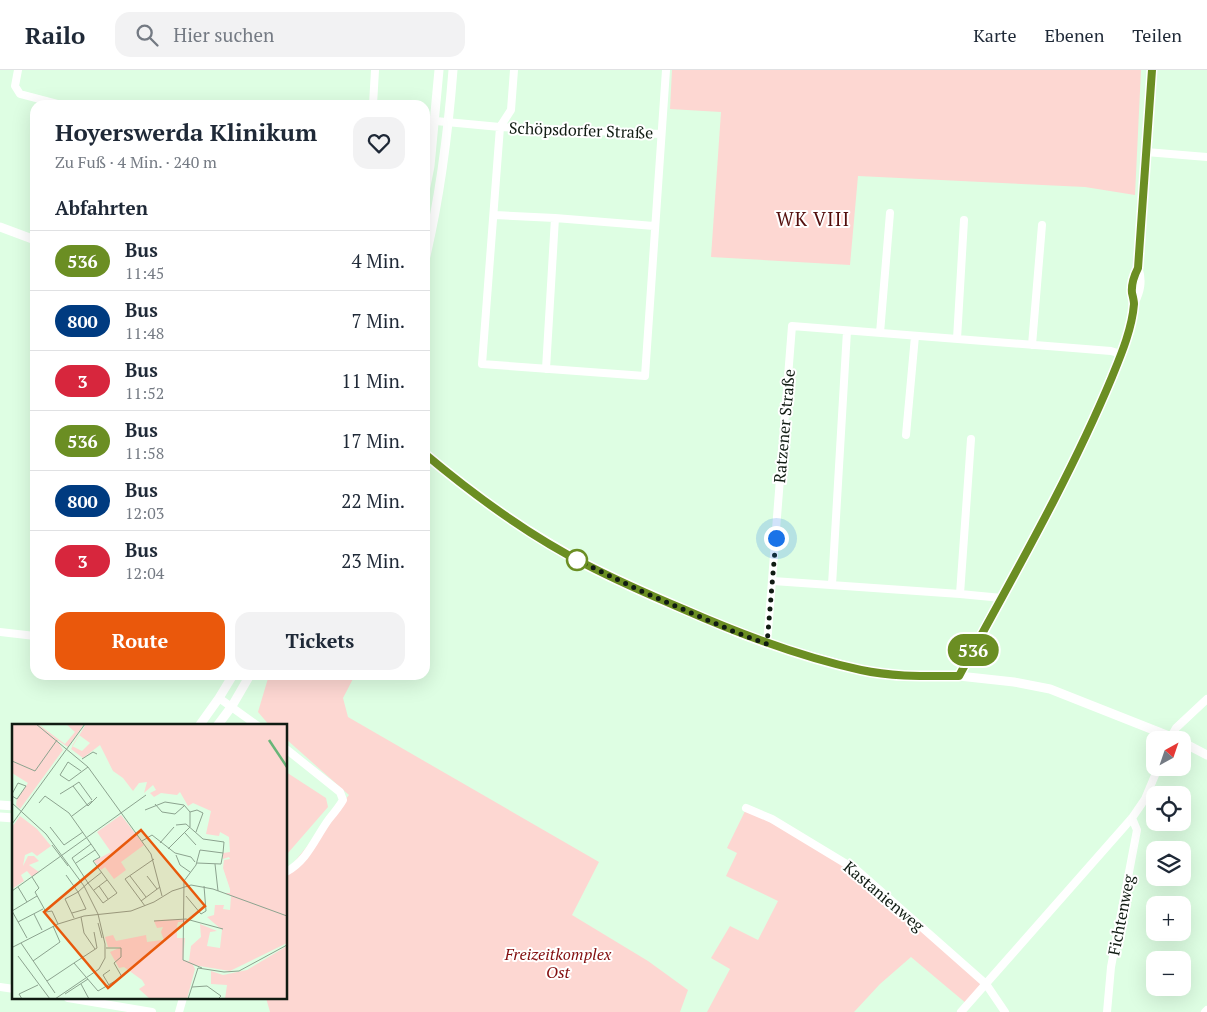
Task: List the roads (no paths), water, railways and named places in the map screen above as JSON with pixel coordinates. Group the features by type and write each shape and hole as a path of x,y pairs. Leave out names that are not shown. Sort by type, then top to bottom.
{"street":[{"path":"18,70 15,86 20,94 43,100"},
{"path":"373,100 375,70"},
{"path":"430,166 439,70"},
{"path":"430,239 435,218 449,122 453,70"},
{"path":"500,127 511,110 514,70"},
{"name":"Schöpsdorfer Straße","path":"500,127 495,215 482,364 645,376 666,70"},
{"path":"959,676 1002,598 1090,428 1121,354 1134,303 1132,291 1133,277 1138,268 1152,70"},
{"name":"Schöpsdorfer Straße","path":"430,120 500,127 661,134"},
{"path":"1146,152 1207,157"},
{"path":"880,333 890,213"},
{"path":"495,215 654,226"},
{"path":"546,368 555,218"},
{"path":"957,338 964,220"},
{"path":"1032,346 1042,225"},
{"path":"0,227 30,236"},
{"name":"Ratzener Straße","path":"767,644 792,326 957,338 1121,354"},
{"path":"832,585 847,331"},
{"path":"906,435 915,336"},
{"path":"960,594 971,439"},
{"path":"430,458 474,494 505,516 586,565 735,632 767,644 862,670 897,676 959,676 1014,682 1059,692 1153,731"},
{"path":"772,581 1002,598"},
{"path":"0,632 30,635"},
{"path":"200,724 230,680"},
{"path":"218,724 232,706 247,680"},
{"path":"219,698 255,724"},
{"path":"1174,731 1207,699"},
{"path":"1191,746 1207,755"},
{"path":"288,750 340,792 343,800 311,849 298,864 288,871"},
{"path":"961,1012 1132,818 1145,799 1155,776"},
{"name":"Kastanienweg","path":"746,808 772,819 858,871 986,984 1004,1012"},
{"name":"Fichtenweg","path":"1107,1012 1111,967 1136,830 1132,818"},
{"path":"80,1000 152,1012"},
{"path":"178,1012 182,1000"}],"district":[{"name":"WK VIII","path":"813,219"}],"park label":[{"name":"Freizeitkomplex Ost","path":"558,963"}]}
